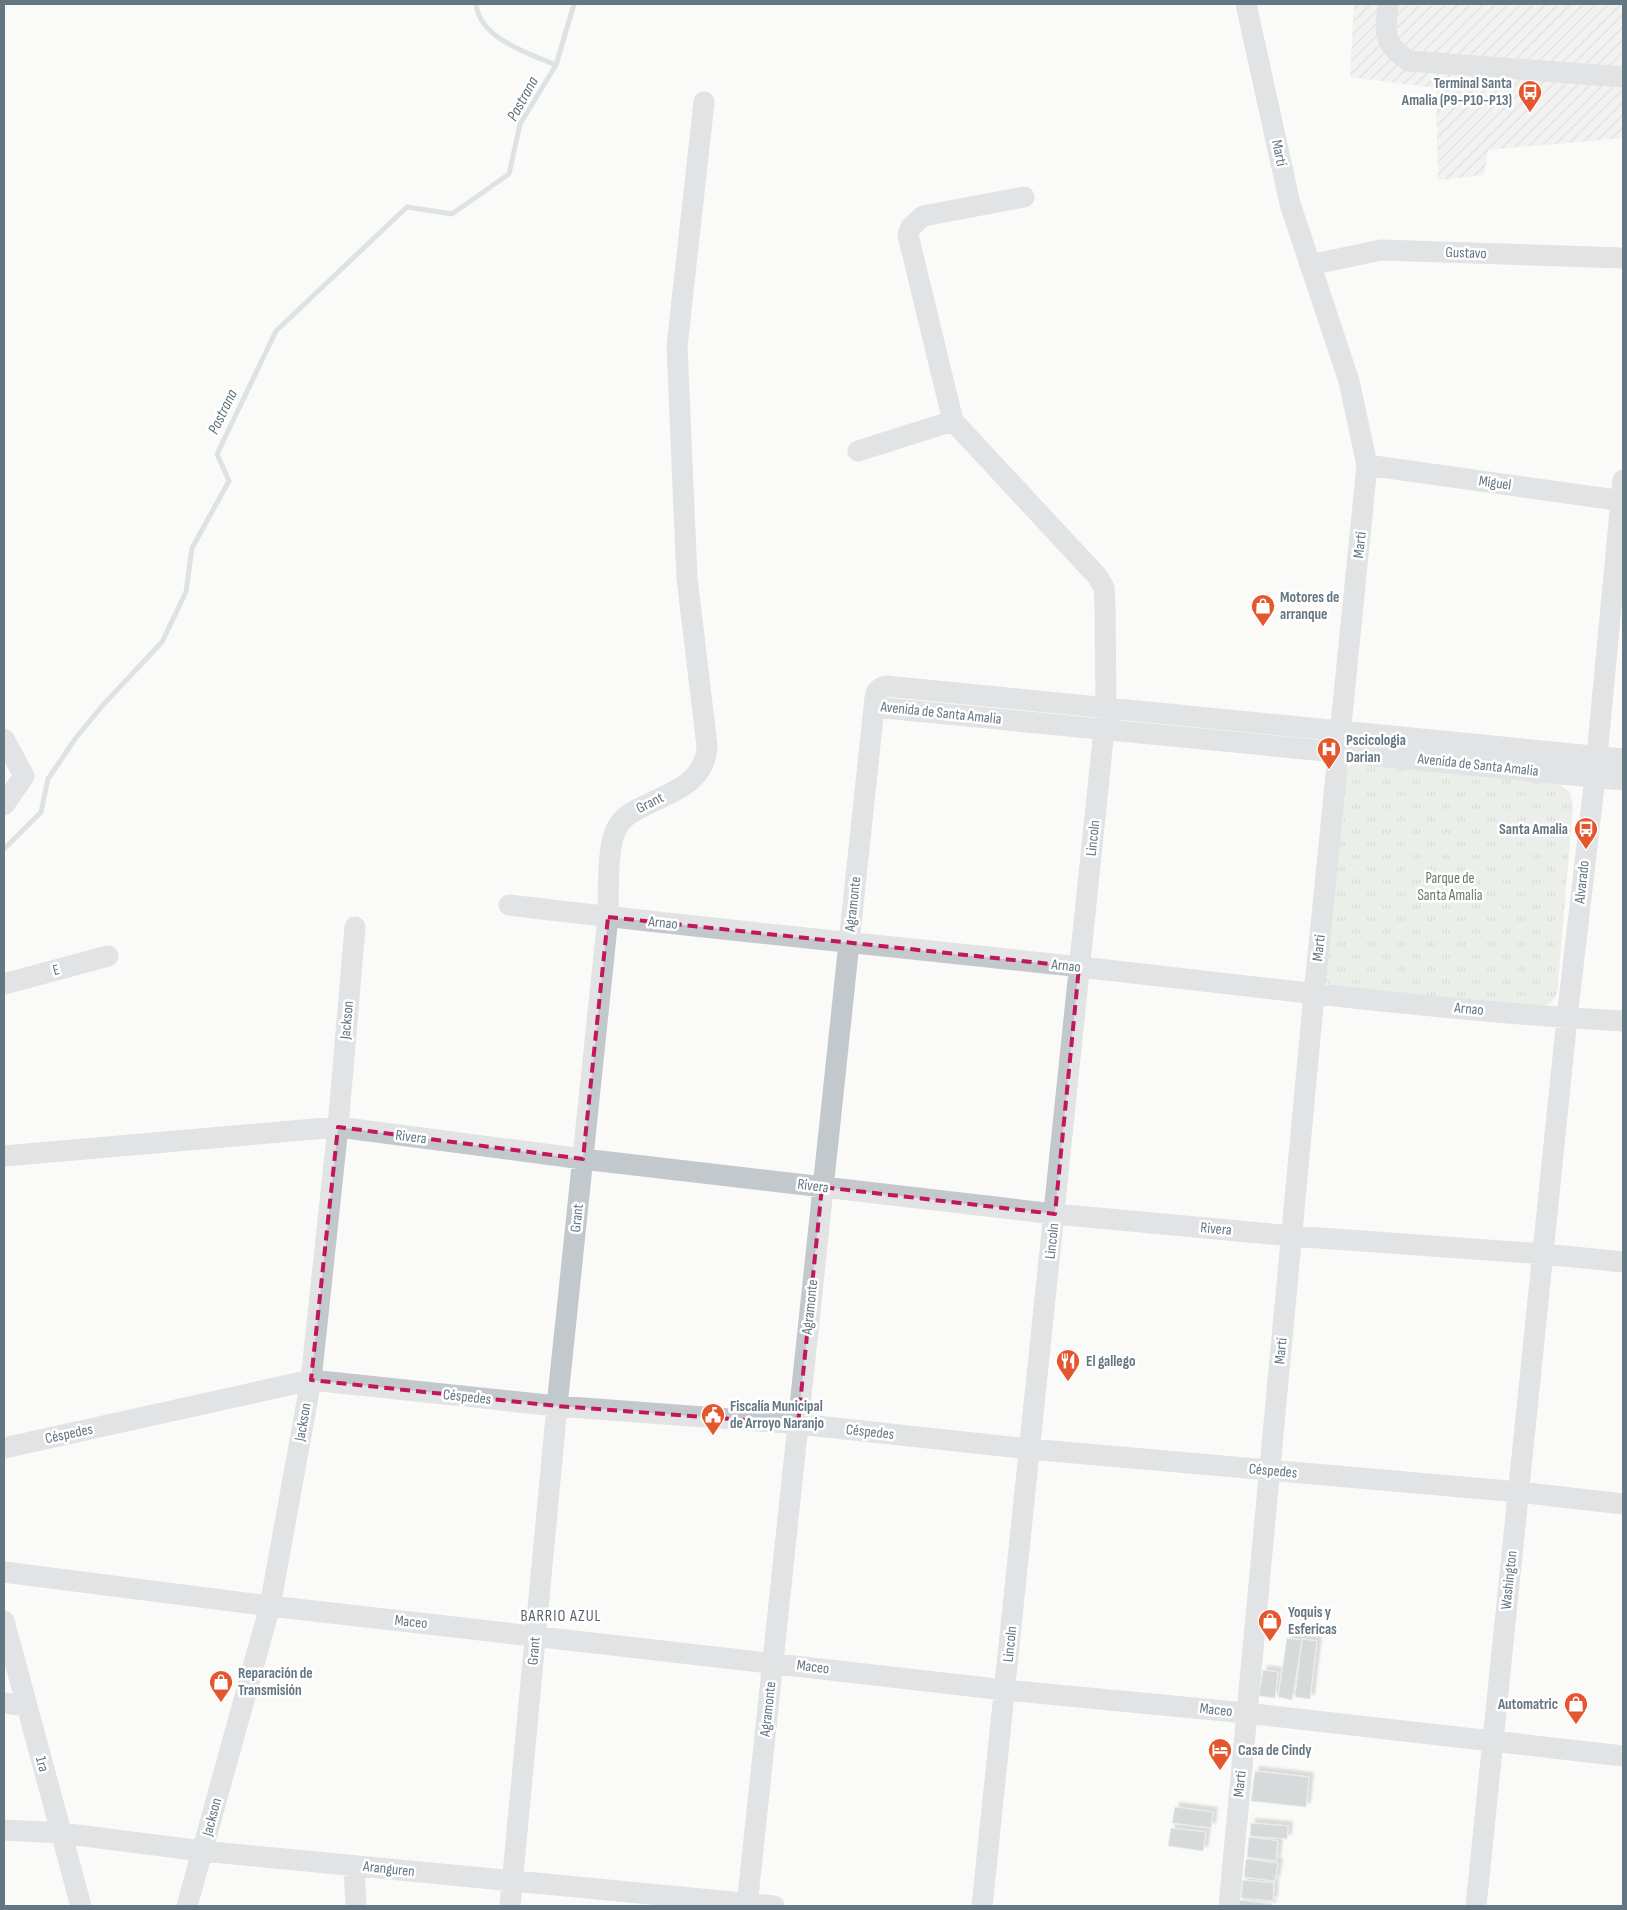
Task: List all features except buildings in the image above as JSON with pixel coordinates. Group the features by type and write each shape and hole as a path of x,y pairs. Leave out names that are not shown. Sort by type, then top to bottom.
{"street":[{"name":"Martí","path":"1229,1906 1314,995 1341,741 1367,465 1349,381 1290,204 1246,4"},
{"path":"1388,4 1385,34 1395,51 1409,61 1623,77"},
{"name":"Grant","path":"510,1906 557,1406 608,917 612,841 618,826 628,815 687,784 700,772 706,759 707,746 687,578 677,346 704,102"},
{"path":"858,451 953,421 908,235 910,227 923,216 1024,197"},
{"name":"Gustavo","path":"1310,265 1381,250 1623,258"},
{"name":"Lincoln","path":"953,421 1098,577 1104,588 1105,602 1106,708 1104,730 982,1906"},
{"name":"Miguel","path":"1367,465 1622,494"},
{"name":"Alvarado","path":"1544,1254 1567,1018 1596,767 1622,494"},
{"name":"Avenida de Santa Amalia","path":"1341,741 1104,730 874,707 876,691 886,686 1106,708 1341,741 1596,767 1623,780"},
{"name":"Agramonte","path":"747,1905 874,707"},
{"path":"4,739 24,776 4,805"},
{"name":"Avenida de Santa Amalia","path":"1596,767 1623,759"},
{"name":"Arnao","path":"509,905 1079,967 1314,995 1567,1018 1623,1021"},
{"name":"Jackson","path":"187,1906 270,1606 310,1380 338,1127 355,927"},
{"name":"E","path":"4,984 108,956"},
{"name":"Rivera","path":"4,1156 338,1127 583,1159 1055,1214 1292,1236 1544,1254 1623,1262"},
{"name":"Washington","path":"1476,1906 1544,1254"},
{"name":"Céspedes","path":"4,1448 310,1380 557,1406 798,1424 1029,1449 1519,1492 1623,1504"},
{"name":"Maceo","path":"4,1572 270,1606 1005,1690 1246,1713 1623,1756"},
{"name":"1ra","path":"4,1621 81,1906"},
{"path":"4,1703 27,1706"},
{"name":"Aranguren","path":"4,1830 61,1833 202,1851 747,1905 774,1906"},
{"path":"354,1866 356,1906"}],"highlighted area":[{"path":"608,917 1079,967 1055,1214 822,1187 798,1424 557,1406 311,1380 338,1127 583,1159"}],"shaded area":[{"name":"Terminal Santa Amalia (P9-P10-P13)","path":"1354,4 1623,4 1623,138 1488,150 1484,175 1438,180 1436,88 1350,77"}],"green space":[{"name":"Parque de Santa Amalia","path":"1359,763 1557,783 1570,792 1573,806 1557,993 1551,1003 1539,1008 1328,987 1322,970 1340,778 1349,766"}],"waterway":[{"name":"Pastrana","path":"476,4 479,16 486,27 496,36 519,50 556,65"},
{"name":"Pastrana","path":"4,849 41,812 48,779 75,739 103,705 162,642 186,592 192,548 229,481 217,454 276,331 407,207 452,214 509,174 520,124 556,65 574,4"}],"place":[{"name":"Terminal Santa Amalia (P9-P10-P13)","path":"1530,113"},
{"name":"Motores de arranque","path":"1263,627"},
{"name":"Pscicologia Darian","path":"1329,770"},
{"name":"Santa Amalia","path":"1586,850"},
{"name":"El gallego","path":"1068,1382"},
{"name":"Fiscalía Municipal de Arroyo Naranjo","path":"713,1436"},
{"name":"Yoquis y Esfericas","path":"1270,1642"},
{"name":"Reparación de Transmisión","path":"221,1703"},
{"name":"Automatric","path":"1576,1725"},
{"name":"Casa de Cindy","path":"1220,1771"}],"district":[{"name":"BARRIO AZUL","path":"561,1616"}]}
